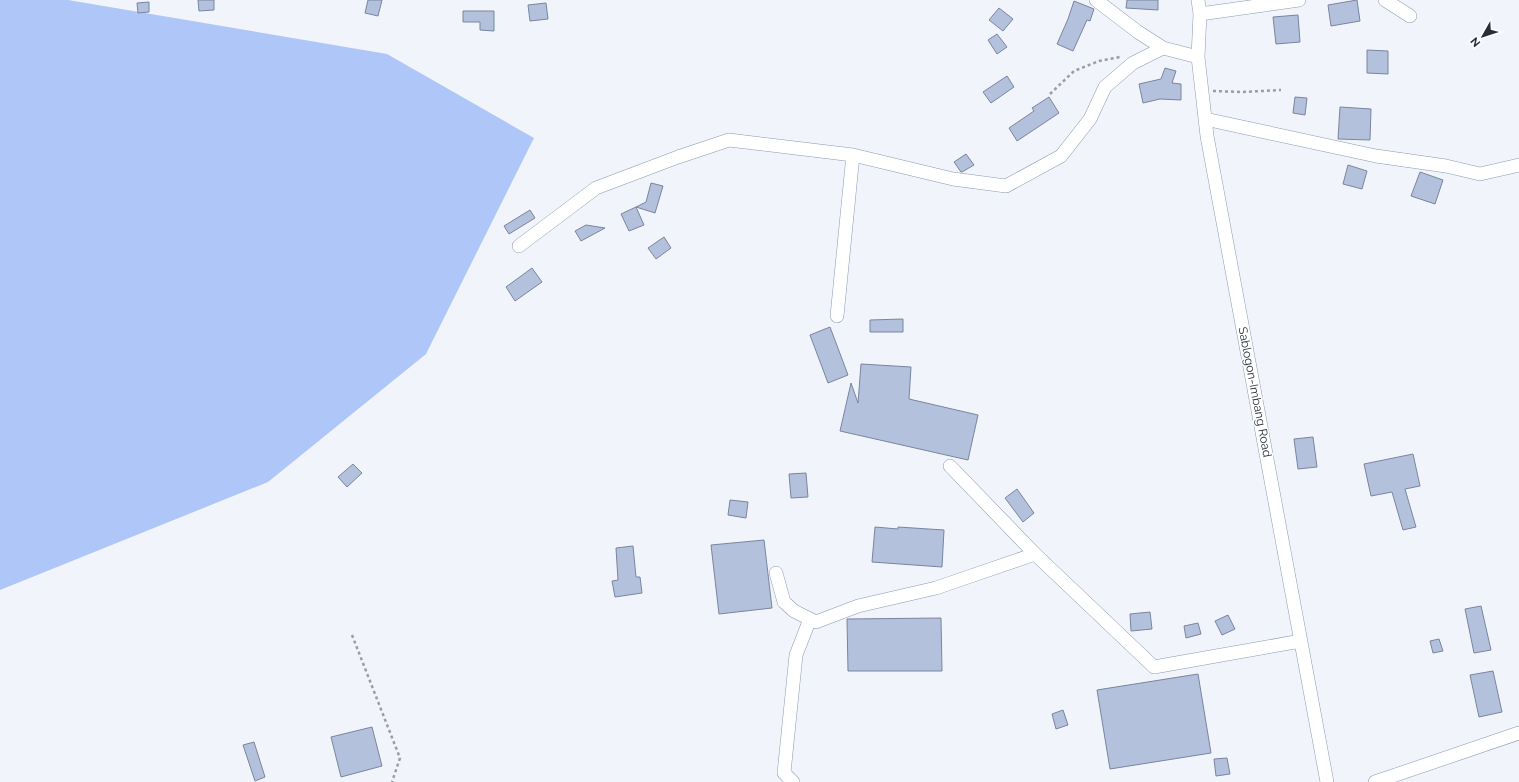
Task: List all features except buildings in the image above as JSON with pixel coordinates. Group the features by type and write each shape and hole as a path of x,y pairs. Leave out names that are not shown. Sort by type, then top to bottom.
{"street":[{"path":"1096,0 1138,32 1163,48 1198,57"},
{"name":"Sablogon-Imbang Road","path":"1198,0 1200,14 1198,57 1209,144 1327,782"},
{"path":"1200,14 1299,0"},
{"path":"1385,0 1410,16"},
{"path":"519,246 596,188 678,156 729,140 853,155 953,179 1006,186 1062,156 1090,119 1104,87 1133,63 1163,48"},
{"path":"1205,119 1376,156 1446,166 1480,174 1519,165"},
{"path":"837,316 853,155"},
{"path":"950,466 1035,554 1154,667 1301,641"},
{"path":"776,573 784,602 794,611 816,622 858,606 936,588 1035,554"},
{"path":"793,782 784,773 796,655 810,619"},
{"path":"1375,782 1519,732"}],"path":[{"path":"1050,94 1074,71 1099,61 1123,56"},
{"path":"1202,91 1243,92 1281,90"},
{"path":"352,635 400,758 392,782"}],"shaded area":[{"path":"0,0 68,0 387,54 534,138 426,354 268,482 0,590"}]}
